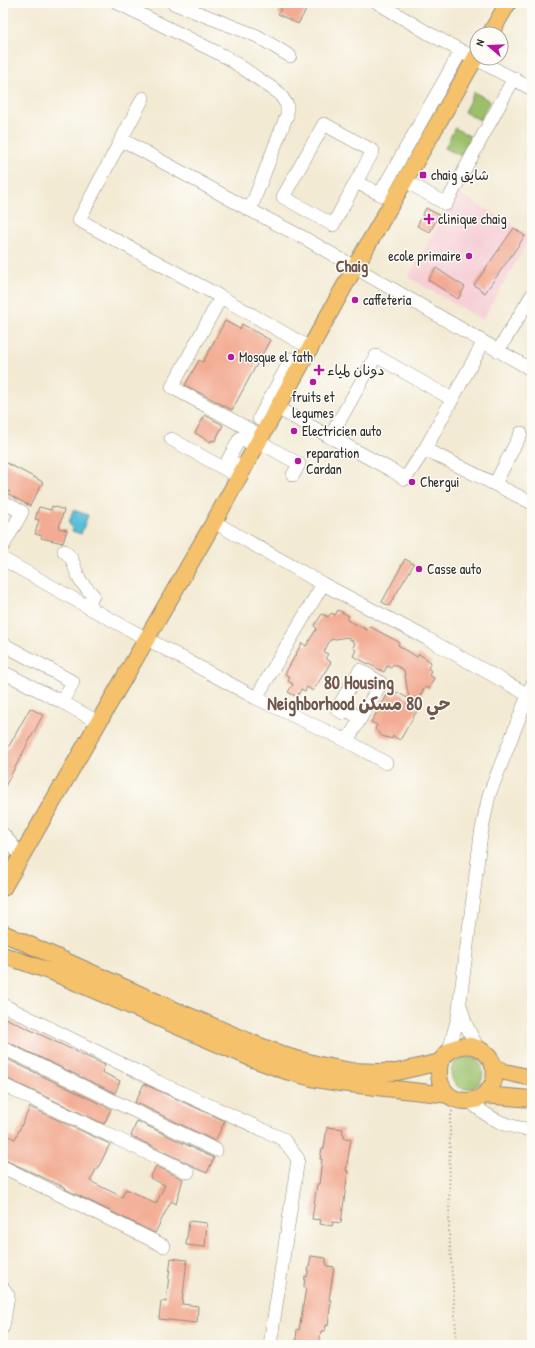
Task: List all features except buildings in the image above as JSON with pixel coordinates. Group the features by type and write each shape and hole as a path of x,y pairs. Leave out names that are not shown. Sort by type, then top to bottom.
{"main road":[{"path":"494,26 506,4"},
{"path":"4,885 214,522 355,267 386,197 404,180 471,66"},
{"path":"3,932 182,1013 289,1057 343,1069 397,1072 445,1057 463,1045 470,1045 477,1047 489,1056 493,1066 494,1077 492,1084 464,1098 443,1089 439,1080 438,1071 445,1057"},
{"path":"3,955 52,972 253,1059 286,1071 340,1083 464,1098 532,1099"},
{"path":"493,1066 505,1072 532,1078"}],"street":[{"path":"118,3 228,58 279,93 287,105 287,115 250,210"},
{"path":"173,3 257,36 290,56"},
{"path":"378,3 469,54"},
{"path":"356,182 386,197 461,51"},
{"path":"492,66 532,89"},
{"path":"404,180 446,204 514,78"},
{"path":"143,98 79,220 221,297 310,348"},
{"path":"324,124 373,151 356,182 333,225 283,197 324,124"},
{"path":"121,139 306,239 532,370"},
{"path":"498,351 532,294"},
{"path":"221,297 172,387 261,437 299,464 293,475"},
{"path":"276,408 406,479 425,449 483,342"},
{"path":"330,437 376,356 452,399"},
{"path":"261,437 259,419 291,360 301,365"},
{"path":"495,484 521,433"},
{"path":"171,439 241,473"},
{"path":"425,449 532,503"},
{"path":"3,502 22,512 3,546"},
{"path":"214,522 323,584 531,692 489,795 481,834 456,1028 445,1057"},
{"path":"64,551 71,556 79,578 83,585 93,595 88,607"},
{"path":"3,559 256,698 347,741 386,763"},
{"path":"256,698 323,584"},
{"path":"3,644 73,682 62,702"},
{"path":"3,672 98,722"},
{"path":"347,741 360,718"},
{"path":"3,834 21,856"},
{"path":"460,1000 466,1025 477,1047"},
{"path":"3,1005 158,1082 283,1139 298,1159 270,1345"},
{"path":"3,1048 216,1150"},
{"path":"3,1086 188,1172"},
{"path":"464,1098 488,1116 499,1122 510,1126 532,1130"},
{"path":"3,1167 164,1246"},
{"path":"3,1288 8,1295 3,1327"}],"path":[{"path":"457,1345 449,1231 450,1120 464,1098"}],"shaded area":[{"name":"ecole primaire","path":"457,192 531,236 482,320 408,277"}],"green space":[{"path":"474,92 490,101 480,120 464,112"},
{"path":"455,128 471,137 461,156 445,148"},
{"path":"464,1057 470,1057 480,1064 483,1073 482,1079 476,1086 470,1089 464,1089 454,1082 451,1076 451,1070 458,1060"}],"water":[{"path":"73,510 88,515 81,534 72,531 69,523"}],"place":[{"name":"chaig شايق","path":"423,175"},
{"name":"clinique chaig","path":"429,219"},
{"name":"ecole primaire","path":"469,256"},
{"name":"caffeteria","path":"355,300"},
{"name":"Mosque el fath","path":"231,357"},
{"name":"دونان لمياء","path":"319,370"},
{"name":"fruits et legumes","path":"313,382"},
{"name":"Electricien auto","path":"294,431"},
{"name":"reparation Cardan","path":"298,461"},
{"name":"Chergui","path":"412,482"},
{"name":"Casse auto","path":"419,569"}],"district":[{"name":"Chaig","path":"352,266"},
{"name":"80 Housing Neighborhood حي 80 مسكن","path":"359,693"}]}
